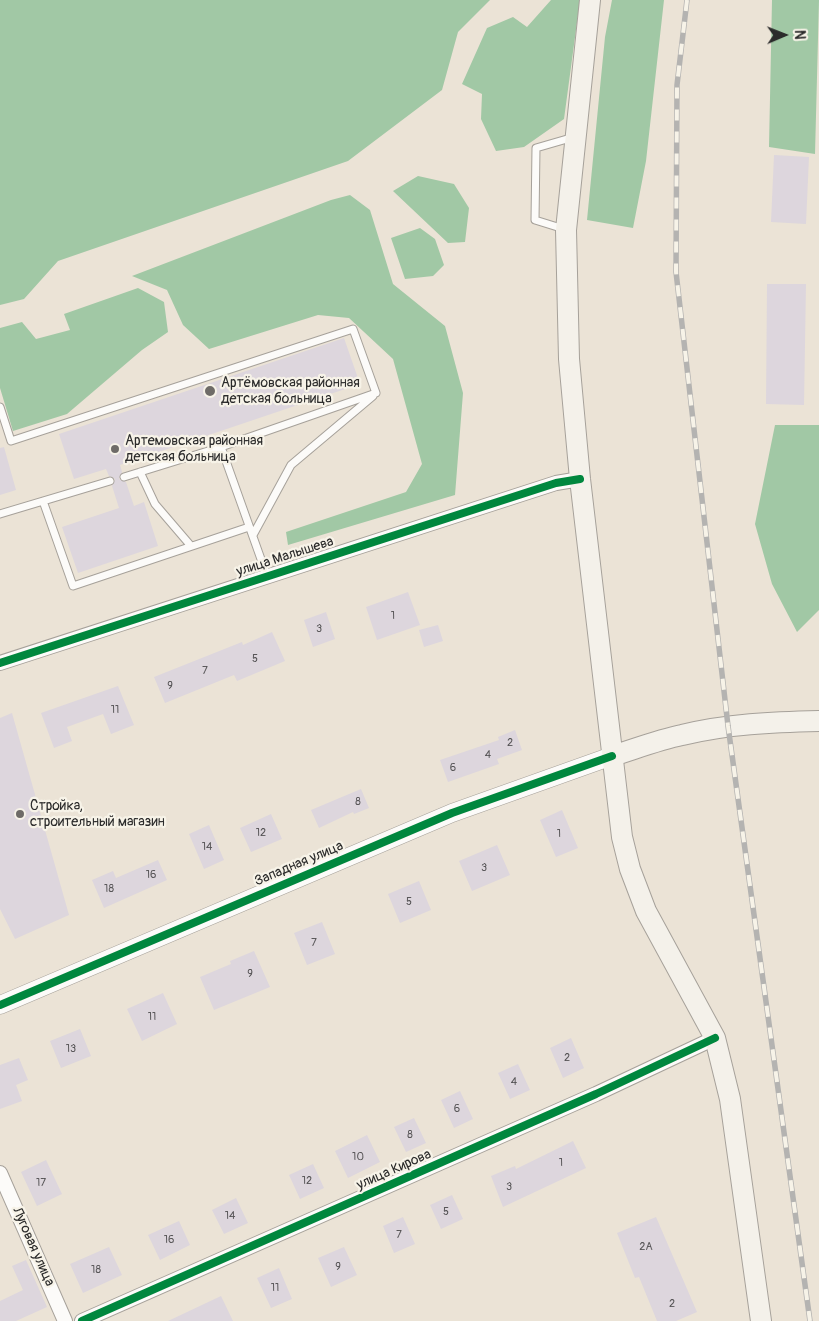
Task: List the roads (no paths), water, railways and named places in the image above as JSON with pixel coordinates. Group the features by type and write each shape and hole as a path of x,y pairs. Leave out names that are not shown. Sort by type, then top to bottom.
{"main road":[{"path":"590,0 574,137 566,230 568,359 580,479 622,837 630,869 646,911 715,1038 730,1099 761,1321"},
{"path":"612,756 681,735 728,726 768,722 819,721"}],"street":[{"name":"улица Малышева","path":"0,663 556,482 580,479"},
{"name":"Западная улица","path":"0,1005 452,813 612,756"},
{"name":"улица Кирова","path":"82,1321 596,1094 715,1038"},
{"name":"Луговая улица","path":"0,1173 65,1321"}],"lane":[{"path":"566,230 535,220 536,148 574,137"},
{"path":"0,407 11,441 353,329 376,393"},
{"path":"124,477 221,447 376,393"},
{"path":"253,535 291,466 376,393"},
{"path":"221,447 267,576"},
{"path":"140,472 155,504 191,546"},
{"path":"0,514 110,481"},
{"path":"43,501 73,586 249,527"}],"railway":[{"path":"687,0 677,85 676,272 728,726 810,1321"}],"place":[{"name":"Артёмовская районная детская больница","path":"210,391"},
{"name":"Артемовская районная детская больница","path":"115,449"},
{"name":"Стройка, строительный магазин","path":"20,814"}]}
